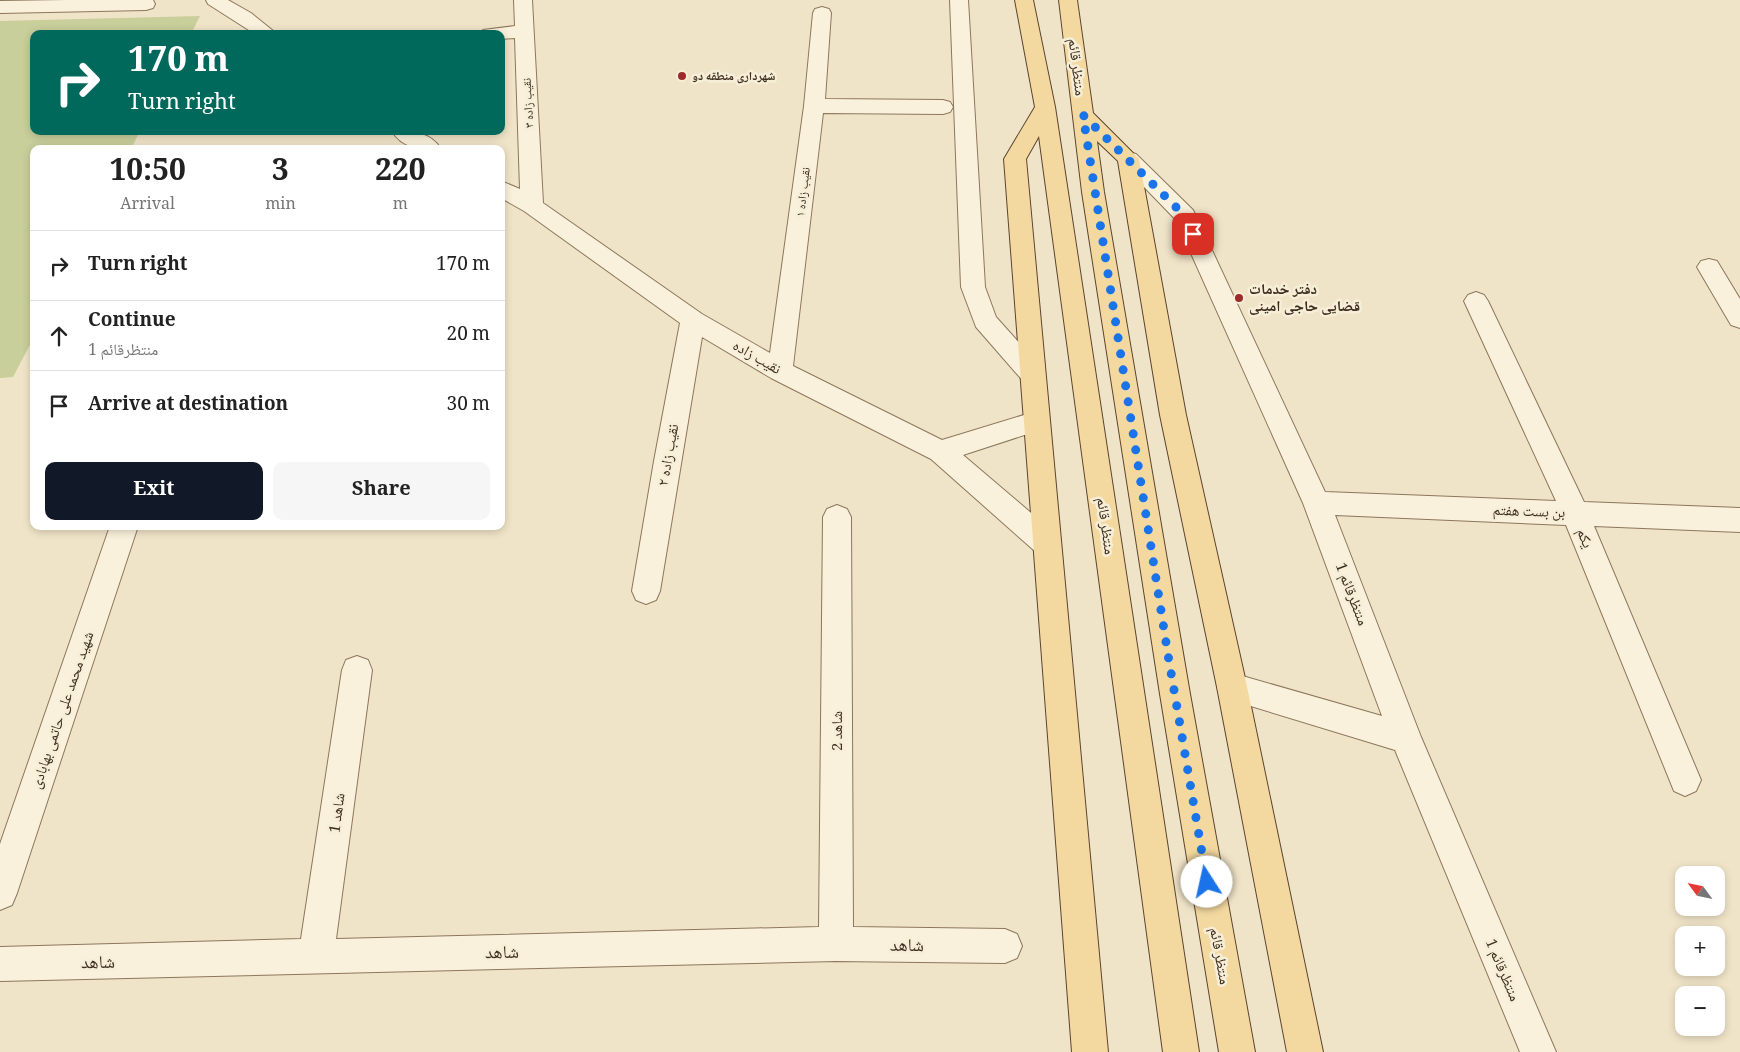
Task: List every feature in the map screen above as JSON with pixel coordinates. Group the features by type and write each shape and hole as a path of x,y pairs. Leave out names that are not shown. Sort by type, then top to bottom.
{"main road":[{"name":"منتظر قائم","path":"1024,0 1045,107 1181,1052"},
{"name":"منتظر قائم","path":"1068,0 1095,202 1168,654 1237,1052"},
{"path":"1045,107 1015,159 1090,1052"},
{"path":"1083,115 1128,159 1173,415 1232,687 1305,1052"}],"street":[{"path":"215,0 262,30"},
{"name":"نقیب زاده ۳","path":"523,0 532,206"},
{"path":"959,0 973,287 985,321 1033,374"},
{"path":"0,7 146,4"},
{"name":"نقیب زاده ۱","path":"780,371 814,106 822,13"},
{"path":"505,33 524,31"},
{"path":"814,106 942,107"},
{"path":"405,139 421,145"},
{"name":"منتظرقائم 1","path":"1128,159 1185,216 1317,503 1406,738 1538,1052"},
{"name":"نقیب زاده","path":"505,190 532,206 693,320 780,371 940,450 1047,544"},
{"path":"1709,267 1740,319"},
{"name":"یکم","path":"1476,301 1575,512 1685,780"},
{"name":"نقیب زاده ۲","path":"646,591 666,460 693,320"},
{"path":"940,450 1037,421"},
{"name":"بن بست هفتم","path":"1317,503 1740,520"},
{"name":"شاهد 2","path":"836,944 837,517"},
{"name":"شهید محمد علی حاتمی بهابادی","path":"0,893 123,530"},
{"name":"شاهد 1","path":"316,957 358,670"},
{"path":"1232,687 1406,738"},
{"name":"شاهد","path":"0,964 836,944 1005,946"}],"green space":[{"path":"200,16 193,30 30,30 30,135 138,135 133,145 30,145 30,345 13,377 0,378 0,21"}],"place":[{"name":"شهرداری منطقه دو","path":"682,76"},
{"name":"دفتر خدمات قضایی حاجی امینی","path":"1239,298"}],"route":[{"path":"1193,234 1185,216 1083,115 1093,192 1207,882"}]}
